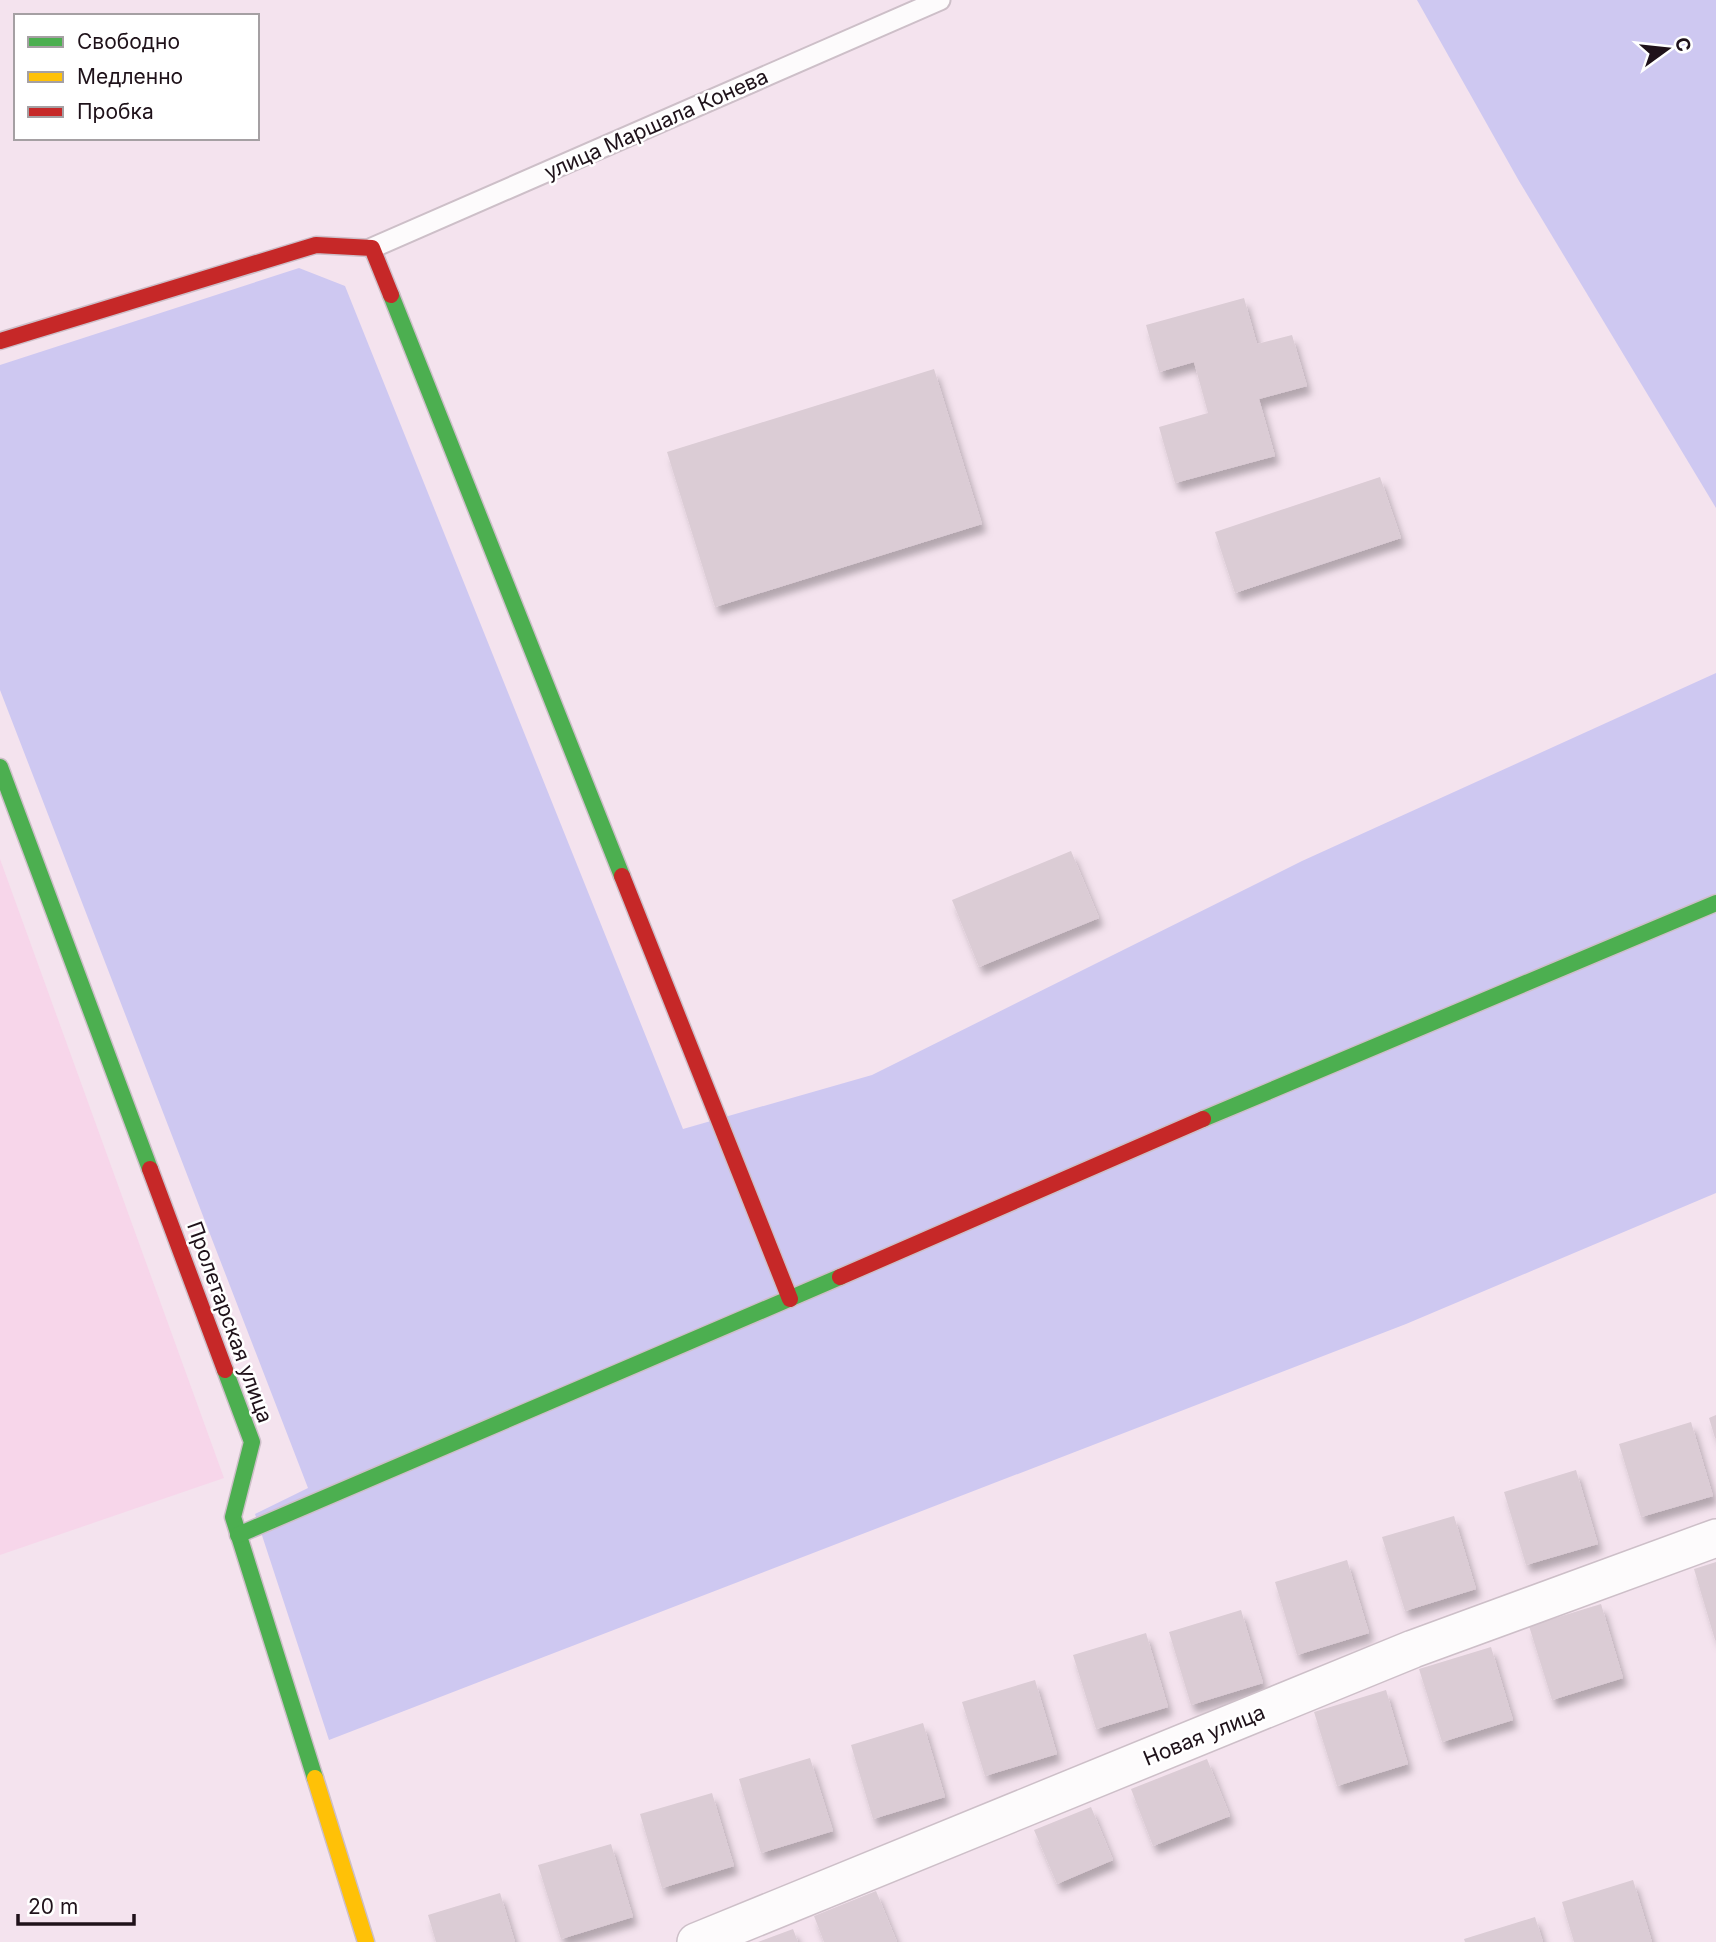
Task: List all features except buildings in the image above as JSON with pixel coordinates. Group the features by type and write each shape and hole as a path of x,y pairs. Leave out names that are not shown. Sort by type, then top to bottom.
{"street":[{"path":"0,341 316,245 372,248 790,1299"},
{"name":"Пролетарская улица","path":"0,767 252,1442 233,1517 366,1942"},
{"path":"238,1535 1240,1103 1716,902"},
{"name":"Новая улица","path":"696,1942 1413,1649 1716,1538"}],"lane":[{"name":"улица Маршала Конева","path":"372,248 940,0"}],"shaded area":[{"path":"1417,0 1716,0 1716,508 1519,181"},
{"path":"299,268 345,286 683,1129 872,1075 1302,861 1716,673 1716,1193 1406,1324 329,1740 255,1514 308,1488 0,690 0,365"},
{"path":"0,859 224,1478 0,1555"}],"traffic: fast":[{"path":"391,295 622,876"},
{"path":"0,767 150,1169"},
{"path":"1203,1119 1716,903"},
{"path":"238,1535 840,1277"},
{"path":"225,1370 252,1442 233,1517 315,1778"}],"traffic: slow":[{"path":"315,1778 366,1942"}],"traffic: jam":[{"path":"0,341 316,245 372,248 391,295"},
{"path":"622,876 790,1299"},
{"path":"840,1277 1203,1119"},
{"path":"150,1169 225,1370"}]}
